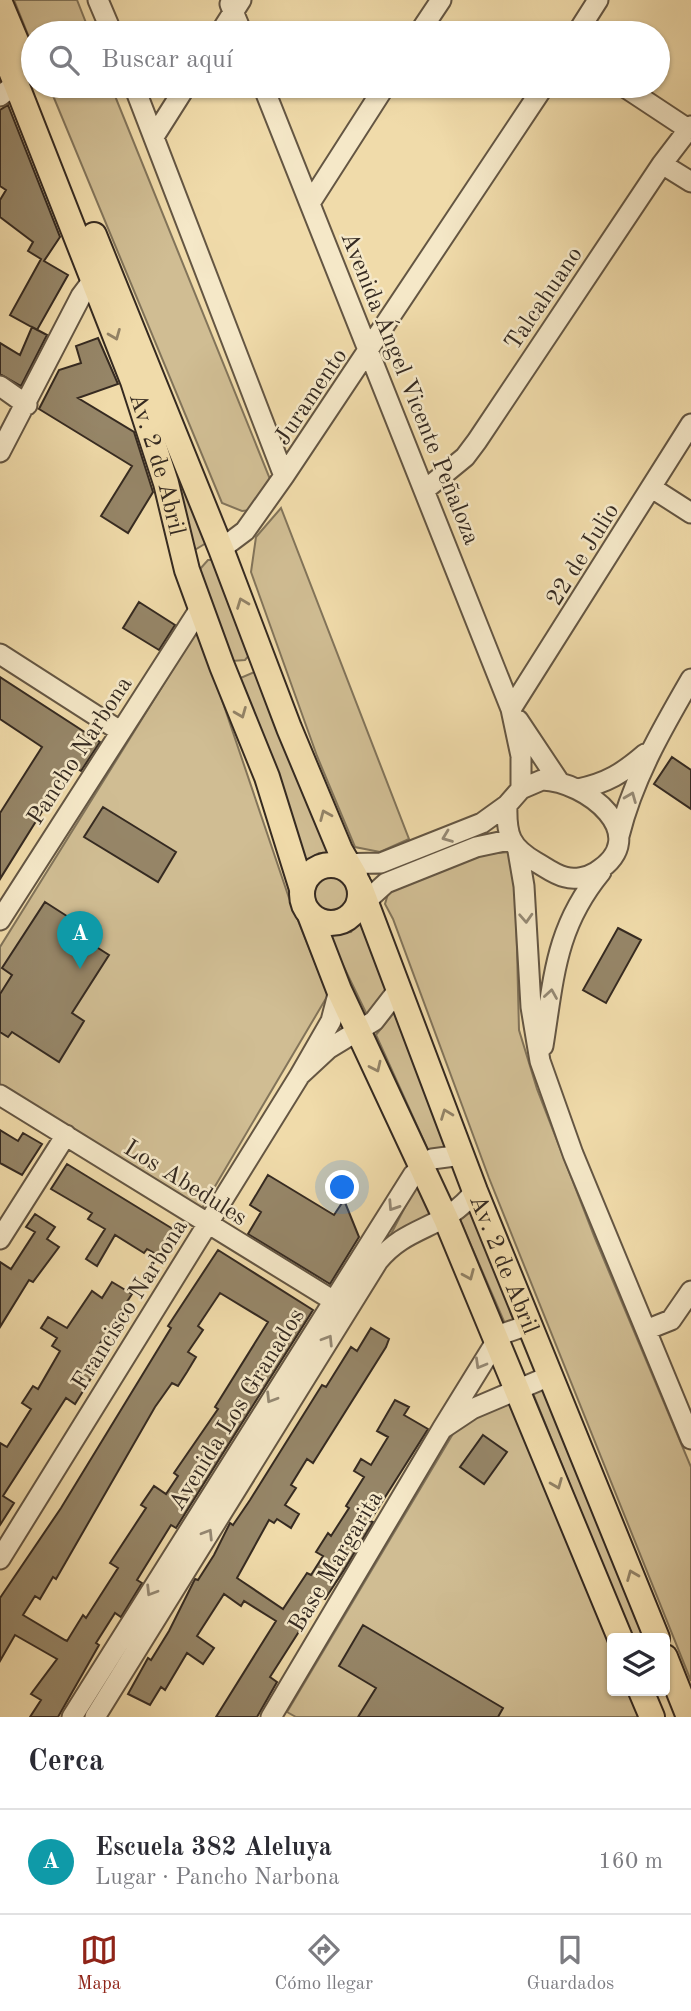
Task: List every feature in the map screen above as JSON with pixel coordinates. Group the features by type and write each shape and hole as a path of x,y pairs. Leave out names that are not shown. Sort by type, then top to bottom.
{"main road":[{"name":"Av. 2 de Abril","path":"0,4 21,87"},
{"name":"Av. 2 de Abril","path":"0,43 21,87"},
{"name":"Av. 2 de Abril","path":"25,98 133,381 166,483 187,570 267,777 302,889 303,903 339,990 446,1219 618,1633"},
{"name":"Av. 2 de Abril","path":"26,98 222,549 352,884 398,990 475,1191 655,1633"},
{"path":"187,570 209,552 222,549"},
{"path":"222,666 245,670 260,652"},
{"path":"302,889 312,872 352,884 332,923 310,915"},
{"path":"670,1670 689,1717"},
{"path":"643,1696 652,1717"}],"street":[{"path":"98,0 107,21"},
{"path":"427,21 441,0"},
{"path":"585,21 598,0"},
{"path":"226,21 234,4"},
{"path":"234,4 239,21"},
{"path":"139,98 284,476"},
{"path":"155,135 178,98"},
{"name":"Avenida Ángel Vicente Peñaloza","path":"267,98 426,489 511,709 521,756 520,789"},
{"path":"310,203 377,98"},
{"name":"Juramento","path":"222,549 245,531 284,476 369,353 536,98"},
{"path":"642,98 690,128"},
{"name":"Talcahuano","path":"426,489 465,457 477,441 662,164 690,128"},
{"path":"662,164 691,182"},
{"path":"0,452 27,405 81,296 93,280"},
{"path":"0,386 27,405"},
{"name":"22 de Julio","path":"511,709 691,424"},
{"path":"652,488 691,513"},
{"name":"Pancho Narbona","path":"0,920 201,607"},
{"path":"0,654 120,731"},
{"path":"540,1061 559,949 566,924 579,898 612,855 625,811 651,748 691,679"},
{"name":"Avenida Ángel Vicente Peñaloza","path":"511,709 558,780"},
{"path":"578,789 606,783 622,775 651,748"},
{"path":"542,780 558,780 600,802 612,815 617,835 612,855 588,876 565,877 513,845 475,846 386,883 352,884 381,863 482,823 507,805 520,789 542,780"},
{"path":"507,805 513,845 524,886 531,1007 540,1061 573,1154 691,1439"},
{"name":"Francisco Narbona","path":"0,1559 300,1075 331,1021 339,990"},
{"name":"Francisco Narbona","path":"300,1075 328,1049 380,1015 398,990"},
{"name":"Los Abedules","path":"0,1095 340,1305"},
{"path":"0,1239 66,1135"},
{"path":"422,1165 432,1159 462,1155"},
{"name":"Avenida Los Granados","path":"95,1717 422,1165"},
{"name":"Avenida Los Granados","path":"72,1717 340,1305 398,1239 446,1219 475,1191"},
{"path":"646,1330 671,1320 691,1291"},
{"path":"497,1340 531,1324"},
{"name":"Base Margarita","path":"271,1717 497,1340"},
{"name":"Base Margarita","path":"442,1429 472,1409 552,1375"}],"shaded area":[{"path":"14,0 77,0 85,21 22,21"},
{"path":"54,98 116,98 272,484 251,510 242,511 222,503"},
{"path":"160,423 211,540 193,551"},
{"path":"281,508 409,839 380,852 355,847 317,756 251,572 256,537"},
{"path":"208,560 219,560 252,652 245,660 232,661 200,569"},
{"path":"198,629 289,898 328,995 201,1210 0,1085 0,947"},
{"path":"257,671 334,854 319,853 304,863 238,679"},
{"path":"510,852 515,869 519,1030 537,1089 594,1236 691,1467 691,1681 489,1178 393,919 385,904 390,887 484,854"},
{"path":"333,875 347,881 353,895 347,909 333,915 319,909 313,895 319,881"},
{"path":"364,914 389,991 368,1017 328,934 351,932"},
{"path":"396,1010 450,1147 428,1150 376,1035"},
{"path":"419,1180 436,1215 390,1236"},
{"path":"473,1210 522,1320 506,1326 460,1220"},
{"path":"549,1383 649,1633 630,1633 532,1391"},
{"path":"510,1404 607,1637 607,1696 632,1696 640,1717 296,1717 287,1712 460,1422"}],"building":[{"path":"8,105 60,237 44,261 68,275 37,330 10,315 41,259 28,251 33,242 0,217 0,200 6,190 0,186 0,110"},
{"path":"32,327 47,335 21,386 0,374 0,343 20,355"},
{"path":"98,338 118,384 78,398 134,432 153,492 128,533 101,516 132,466 39,409 59,370 81,363 76,346"},
{"path":"139,602 175,625 159,650 123,628"},
{"path":"0,677 100,742 81,771 71,765 0,879 0,813 42,747 0,719"},
{"path":"672,757 691,770 691,809 654,784"},
{"path":"103,807 176,852 158,882 84,837"},
{"path":"45,902 73,920 68,929 109,955 72,1013 84,1021 59,1062 12,1032 8,1037 0,1032 0,994 12,975 2,968"},
{"path":"618,928 641,940 606,1003 583,990"},
{"path":"0,1130 18,1141 23,1133 42,1144 22,1175 0,1163"},
{"path":"67,1164 181,1234 165,1259 147,1249 144,1253 115,1235 97,1266 86,1259 105,1229 88,1219 92,1213 51,1189"},
{"path":"268,1175 334,1215 344,1200 359,1237 330,1284 248,1234 261,1212 250,1205"},
{"path":"35,1214 55,1227 47,1239 59,1247 33,1282 29,1280 0,1327 0,1262 11,1269 35,1232 26,1227"},
{"path":"218,1250 313,1310 176,1528 171,1525 137,1580 142,1583 121,1617 115,1613 96,1643 99,1645 58,1717 30,1717 41,1700 31,1694 57,1659 15,1635 0,1661 0,1598 61,1508 171,1328 168,1326","holes":["220,1293 268,1322 215,1407 218,1409 174,1473 178,1476 166,1494 154,1486 141,1505 146,1508 110,1563 118,1568 86,1618 83,1615 67,1641 23,1615 35,1596 40,1599 53,1577 56,1579 155,1407 172,1383 178,1386 187,1372 196,1357 188,1352 203,1330 198,1326"]},
{"path":"112,1282 132,1294 97,1348 106,1354 75,1404 66,1398 3,1496 14,1503 0,1525 0,1443 7,1447 31,1409 22,1403 33,1386 38,1389 60,1351 52,1346 57,1338 41,1328 48,1317 67,1328 92,1291 102,1298"},
{"path":"371,1328 389,1339 386,1347 313,1463 307,1459 291,1485 296,1488 285,1505 299,1514 291,1528 277,1519 274,1523 269,1520 237,1578 283,1609 307,1573 311,1575 323,1556 316,1552 328,1533 331,1536 349,1508 346,1506 364,1477 354,1471 361,1459 371,1465 388,1437 377,1431 395,1400 409,1407 404,1415 428,1429 370,1521 373,1522 344,1570 325,1599 321,1597 270,1677 277,1682 257,1717 216,1717 276,1621 244,1601 241,1606 224,1594 197,1636 214,1648 203,1664 187,1653 165,1690 161,1687 150,1705 128,1694 148,1658 151,1660 169,1631 195,1579 198,1580 214,1555 230,1523 233,1525 250,1500 322,1385 326,1387 351,1347 357,1351"},
{"path":"483,1435 507,1452 484,1484 460,1467"},
{"path":"363,1625 503,1708 498,1717 358,1717 376,1688 339,1666"}],"place":[{"name":"Escuela 382 Aleluya","path":"80,969"}]}
